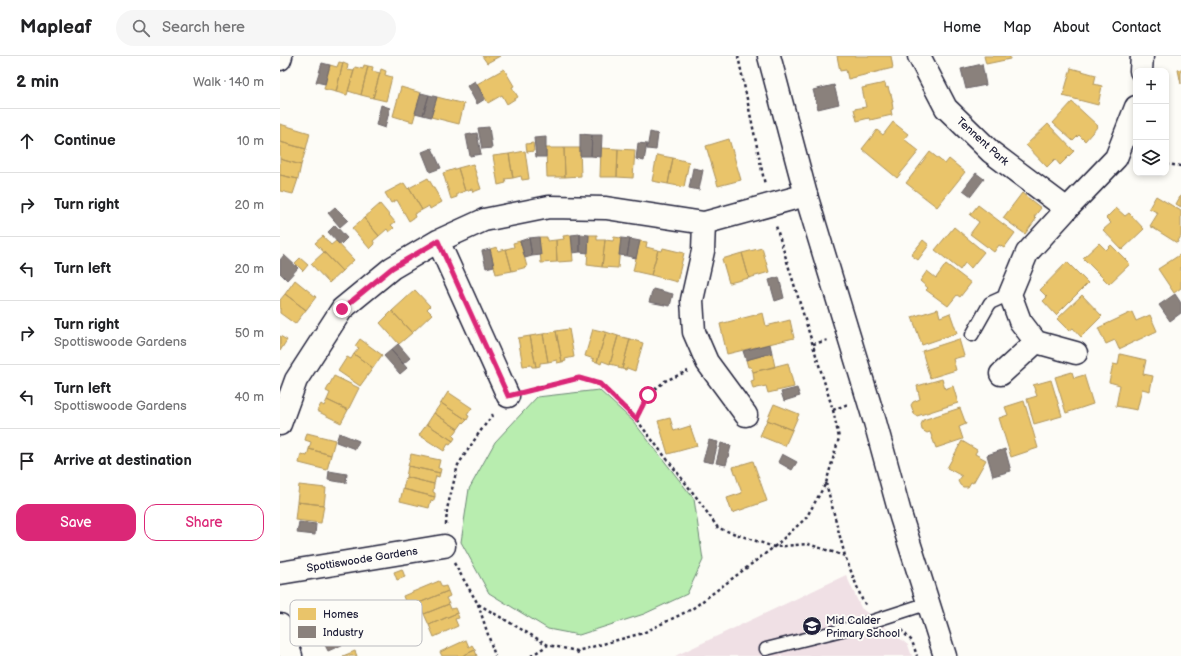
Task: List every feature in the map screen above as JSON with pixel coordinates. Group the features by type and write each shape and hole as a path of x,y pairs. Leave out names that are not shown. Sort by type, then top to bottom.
{"street":[{"path":"769,56 806,195 875,422 901,517 945,656"},
{"name":"Tennent Park","path":"919,56 946,108 991,152 1067,209"},
{"path":"1141,68 1142,56"},
{"path":"1076,353 1036,342 1020,321 1010,294 1027,253 1116,158 1133,115"},
{"path":"280,424 296,380 342,309 392,268 438,241 484,220 549,207 606,208 704,223 806,195"},
{"path":"704,223 703,251 692,300 694,332 707,362 746,415"},
{"path":"438,241 508,396"},
{"path":"1001,374 1036,342"},
{"name":"Spottiswoode Gardens","path":"280,573 444,546"},
{"path":"280,624 291,656"}],"lane":[{"path":"972,335 990,303 1010,294"},
{"path":"766,649 858,626 929,603"}],"path":[{"path":"478,604 548,645 578,651 642,633 692,609 774,547 806,518 826,483 839,438 833,410 769,204 738,56"},
{"path":"1169,164 1181,166"},
{"path":"636,419 648,395 665,380 707,362"},
{"path":"495,656 478,604 444,546 447,509 458,465 479,433 508,396 579,378 600,384 636,419 697,498 718,528 774,547 808,544 845,556"},
{"path":"833,410 844,405"},
{"path":"826,483 845,556 863,602 904,632 912,641 917,656"},
{"path":"531,656 548,645"},
{"path":"578,651 579,656"}],"shaded area":[{"name":"Mid Calder Primary School","path":"846,575 861,608 908,645 912,656 675,656"}],"green space":[{"path":"599,390 633,421 694,499 703,560 687,594 644,614 579,635 548,629 489,593 461,542 469,489 495,442 537,397"}],"building: Homes":[{"path":"482,56 500,56 487,63"},
{"path":"837,56 891,56 893,68 848,79 846,70 840,71"},
{"path":"984,56 1010,56 1010,59 986,64"},
{"path":"339,62 343,63 336,92 324,89 330,65 337,67"},
{"path":"343,63 348,65 347,70 354,71 347,95 336,92"},
{"path":"364,65 368,66 361,95 348,91 355,67 363,69"},
{"path":"368,66 373,67 372,71 380,73 373,98 361,95"},
{"path":"1071,68 1096,75 1094,84 1102,86 1098,105 1063,96"},
{"path":"381,69 386,71 385,75 392,77 386,101 373,98"},
{"path":"504,69 514,86 512,87 518,97 507,104 502,95 488,103 477,84"},
{"path":"1181,69 1181,84 1178,70"},
{"path":"885,83 886,88 888,87 891,94 893,102 893,109 891,110 892,115 870,120 869,118 857,121 854,109 866,107 862,88"},
{"path":"401,87 421,93 413,122 393,116"},
{"path":"437,97 464,104 459,124 431,117"},
{"path":"1072,102 1098,126 1085,141 1079,135 1073,141 1053,123"},
{"path":"893,122 908,134 904,139 919,151 897,178 862,149 877,130 883,135"},
{"path":"280,124 310,133 306,149 280,142"},
{"path":"1048,124 1074,151 1060,165 1055,159 1047,167 1026,145"},
{"path":"729,139 741,180 718,186 706,146"},
{"path":"280,142 306,149 301,165 280,159"},
{"path":"533,143 534,151 527,152 526,144"},
{"path":"546,148 564,148 565,177 547,177"},
{"path":"564,148 580,148 581,176 565,177"},
{"path":"601,148 618,149 617,177 600,177"},
{"path":"618,149 635,150 633,178 617,177"},
{"path":"525,151 529,179 522,180 521,176 513,178 509,154"},
{"path":"930,152 945,164 949,159 965,172 937,207 906,183"},
{"path":"509,154 513,178 505,179 506,183 498,185 493,156"},
{"path":"657,155 673,158 668,184 652,181"},
{"path":"673,158 689,162 684,187 668,184"},
{"path":"280,159 301,165 298,179 280,175"},
{"path":"473,164 481,189 473,192 472,189 465,191 458,168"},
{"path":"458,168 465,191 457,194 457,197 451,199 443,173"},
{"path":"280,175 298,179 293,194 280,191"},
{"path":"428,178 442,202 430,209 429,206 422,210 409,188"},
{"path":"404,183 408,189 409,188 422,210 414,214 415,217 409,221 397,200 391,203 385,193"},
{"path":"1022,193 1041,208 1034,217 1036,219 1025,234 1003,218"},
{"path":"1181,195 1181,207 1176,204"},
{"path":"1156,196 1181,211 1181,236 1177,243 1150,226 1158,213 1149,208"},
{"path":"380,204 395,222 391,225 394,228 389,232 387,229 379,236 364,218"},
{"path":"978,205 1015,233 1004,248 999,245 994,252 970,234 979,222 970,215"},
{"path":"1116,208 1125,216 1129,213 1144,229 1122,250 1103,230 1111,223 1106,218"},
{"path":"364,218 379,236 373,241 375,244 370,249 352,228"},
{"path":"954,227 984,252 971,268 965,263 960,270 935,250"},
{"path":"571,235 573,261 557,262 556,240 564,239 563,236"},
{"path":"589,235 597,235 597,240 605,240 602,267 587,265"},
{"path":"323,236 331,245 336,241 354,260 342,271 315,243"},
{"path":"539,237 547,237 547,241 556,240 557,262 541,263"},
{"path":"614,237 621,238 618,268 602,267 605,240 613,241"},
{"path":"923,240 929,245 918,260 911,255"},
{"path":"520,241 527,267 512,271 506,249 514,247 513,243"},
{"path":"640,241 647,242 646,247 658,250 651,275 633,271"},
{"path":"1099,243 1106,250 1111,245 1130,264 1109,284 1083,258"},
{"path":"497,247 498,251 506,249 512,271 496,274 490,249"},
{"path":"663,248 684,253 677,282 651,275 658,250 662,251"},
{"path":"762,248 769,272 749,278 742,253"},
{"path":"324,252 342,271 329,283 311,264"},
{"path":"742,253 749,278 729,283 722,259"},
{"path":"1181,254 1181,288 1174,293 1158,269"},
{"path":"300,258 308,265 303,271 295,263"},
{"path":"1067,262 1088,283 1056,315 1043,301 1047,297 1040,290"},
{"path":"946,264 971,283 960,297 957,295 948,306 926,290 928,288 920,281 927,271 936,278"},
{"path":"295,280 316,297 306,310 285,294"},
{"path":"415,290 430,306 427,309 432,314 412,333 392,311"},
{"path":"285,294 306,310 295,324 280,313 280,300"},
{"path":"1082,295 1102,316 1081,337 1073,328 1069,331 1057,319"},
{"path":"938,309 940,317 950,313 957,333 922,345 912,317"},
{"path":"392,311 412,333 399,344 380,323"},
{"path":"1132,312 1136,321 1150,315 1157,331 1119,349 1115,340 1106,344 1098,328"},
{"path":"763,313 766,326 790,320 794,338 727,354 720,324"},
{"path":"569,329 574,357 565,359 566,361 562,362 556,331"},
{"path":"593,329 606,332 597,362 593,361 594,359 585,356"},
{"path":"556,331 562,362 557,363 557,360 548,362 543,334"},
{"path":"606,332 618,336 610,364 602,361 601,364 597,362"},
{"path":"543,334 548,362 540,363 540,366 536,367 530,336"},
{"path":"280,336 287,340 280,351"},
{"path":"530,336 536,367 532,367 531,365 523,366 518,338"},
{"path":"618,336 630,339 622,369 618,368 618,366 610,364"},
{"path":"360,339 382,355 373,368 354,354 359,348 355,346"},
{"path":"630,339 643,343 635,371 627,368 626,370 622,369"},
{"path":"959,339 964,356 953,359 956,370 930,378 922,351"},
{"path":"772,353 775,367 753,372 751,367 748,367 746,360"},
{"path":"354,354 373,368 360,386 338,371 347,357 351,359"},
{"path":"1120,354 1146,360 1143,374 1153,376 1150,391 1142,389 1137,410 1116,406 1120,385 1109,382 1113,364 1118,365"},
{"path":"788,363 794,387 768,393 766,386 753,389 751,381 754,380 753,372"},
{"path":"1072,372 1074,378 1084,375 1093,404 1066,413 1055,377"},
{"path":"334,376 359,388 348,410 327,400 330,393 326,391"},
{"path":"942,379 945,389 953,386 958,403 917,416 914,414 911,405 913,402 920,399 917,386"},
{"path":"1051,380 1062,416 1034,424 1027,399 1037,396 1033,385"},
{"path":"448,392 472,408 467,415 469,416 467,420 441,403"},
{"path":"327,400 348,410 341,423 317,411 321,404 324,406"},
{"path":"1024,401 1038,448 1011,457 999,418 1008,415 1005,407"},
{"path":"441,403 467,420 464,423 463,422 458,429 434,413"},
{"path":"774,404 799,414 792,430 767,420"},
{"path":"960,408 966,424 959,427 963,439 936,448 930,432 927,433 922,430 921,425 923,420"},
{"path":"434,413 458,429 453,436 455,438 453,441 427,424"},
{"path":"670,418 674,431 690,426 697,446 668,454 658,421"},
{"path":"767,420 792,430 785,446 760,436"},
{"path":"427,424 453,441 450,445 448,444 444,451 419,435"},
{"path":"307,433 335,440 331,455 309,449 311,442 305,440"},
{"path":"962,441 977,450 975,454 986,460 973,483 971,482 968,487 963,487 960,485 958,481 962,476 947,468"},
{"path":"309,449 331,455 327,470 299,463 301,454 307,456"},
{"path":"411,454 440,460 438,468 441,469 440,473 408,466"},
{"path":"753,461 767,501 732,513 727,498 742,493 733,467"},
{"path":"408,466 440,473 439,477 436,476 434,484 406,477"},
{"path":"406,477 434,484 433,492 435,493 435,497 403,489"},
{"path":"299,485 326,488 324,505 297,502"},
{"path":"403,489 435,497 434,501 431,500 429,508 400,501"},
{"path":"297,502 324,505 321,523 295,520"},
{"path":"402,569 405,577 397,580 394,572"},
{"path":"439,581 442,587 446,586 448,591 422,602 422,600 404,600 403,596"},
{"path":"448,591 450,596 446,598 449,604 424,614 422,610 422,602"},
{"path":"449,604 451,609 455,608 457,613 429,625 424,614"},
{"path":"457,613 459,618 455,619 458,626 434,637 429,625"},
{"path":"466,640 469,647 472,645 475,650 462,656 442,656 440,652"},
{"path":"475,650 477,656 462,656"},
{"path":"355,651 357,656 343,656"}],"building: Industry":[{"path":"322,63 330,65 325,84 316,82"},
{"path":"982,64 986,85 966,89 961,69"},
{"path":"475,81 485,99 477,104 467,86"},
{"path":"834,85 839,104 818,109 813,90"},
{"path":"421,93 429,95 423,115 415,113"},
{"path":"429,95 437,97 431,117 423,115"},
{"path":"381,105 390,108 385,128 376,125"},
{"path":"489,127 492,148 482,149 478,128"},
{"path":"650,132 658,134 656,150 647,149"},
{"path":"477,133 481,154 470,156 466,135"},
{"path":"580,134 592,135 591,156 580,156"},
{"path":"592,135 602,135 601,157 591,156"},
{"path":"546,137 546,157 536,157 534,138"},
{"path":"638,143 647,144 644,161 636,159"},
{"path":"432,148 441,168 430,172 422,152"},
{"path":"693,168 703,170 699,190 689,188"},
{"path":"976,173 984,179 971,196 963,190"},
{"path":"335,207 348,220 340,227 328,213"},
{"path":"335,225 347,238 340,245 328,232"},
{"path":"580,234 580,252 573,253 571,235"},
{"path":"580,234 589,235 588,253 580,252"},
{"path":"539,237 541,255 532,256 529,238"},
{"path":"529,238 532,256 525,258 520,241"},
{"path":"621,238 630,239 627,256 619,255"},
{"path":"630,239 640,241 636,258 627,256"},
{"path":"490,249 494,266 486,268 482,251"},
{"path":"284,255 298,268 287,280 280,273 280,260"},
{"path":"779,277 784,298 775,301 769,280"},
{"path":"653,289 673,294 670,306 649,302"},
{"path":"1175,294 1181,303 1181,313 1170,321 1159,305"},
{"path":"398,344 410,358 403,364 391,350"},
{"path":"770,344 772,353 746,360 743,351"},
{"path":"391,350 407,368 400,374 384,356"},
{"path":"797,388 800,396 784,401 781,392"},
{"path":"339,433 359,441 355,449 336,442"},
{"path":"709,440 718,442 713,463 703,461"},
{"path":"721,443 731,446 726,465 716,463"},
{"path":"1005,449 1011,471 993,476 987,455"},
{"path":"782,454 797,462 792,470 778,462"},
{"path":"329,471 347,474 346,483 328,480"},
{"path":"299,522 316,524 315,535 297,533"},
{"path":"326,646 339,646 328,651"}],"place":[{"name":"Mid Calder Primary School","path":"812,626"}],"route":[{"path":"342,309 392,268 438,241 508,396 579,378 600,384 636,419 648,395"}]}
